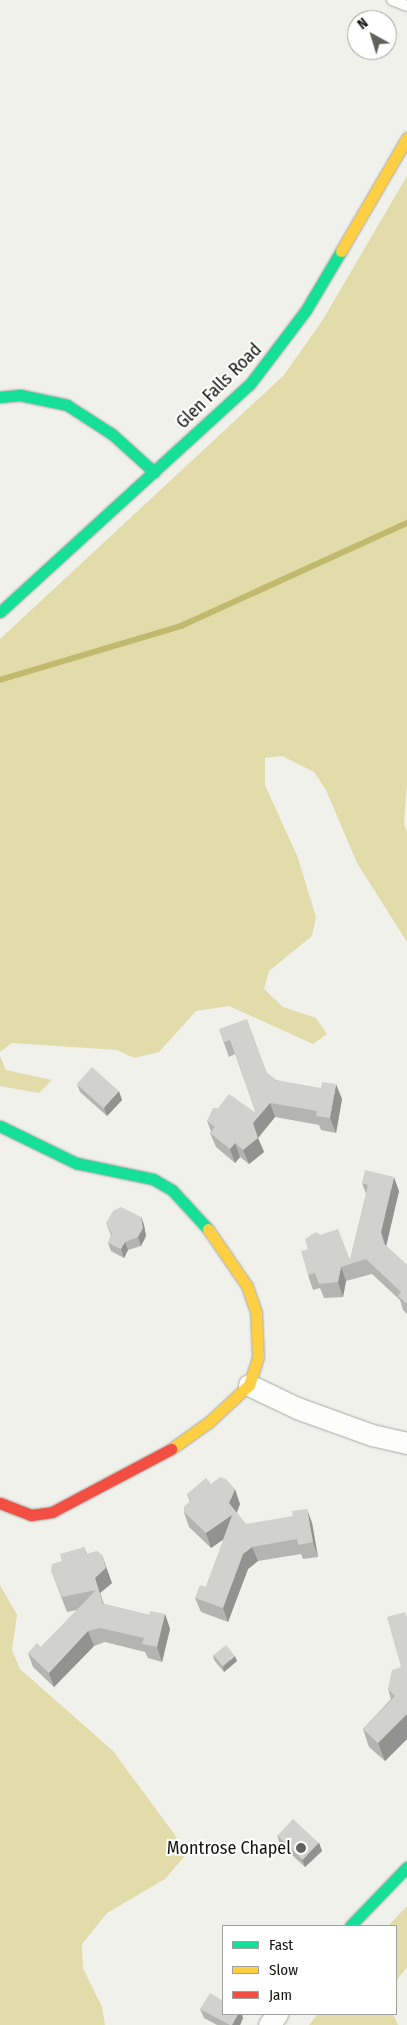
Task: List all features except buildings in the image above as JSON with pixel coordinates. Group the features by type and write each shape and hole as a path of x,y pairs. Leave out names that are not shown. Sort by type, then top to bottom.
{"street":[{"name":"Glen Falls Road","path":"0,612 250,384 278,352 306,310 407,138"},
{"path":"0,397 20,395 67,405 112,434 154,472"},
{"path":"0,1126 76,1164 153,1179 172,1190 204,1223 246,1286 256,1312 258,1357 249,1385 209,1422 158,1458 61,1508 31,1515 17,1512 0,1503"},
{"path":"249,1385 307,1412 372,1436 407,1443"},
{"path":"351,1925 407,1867"}],"lane":[{"path":"392,0 407,6"}],"shaded area":[{"path":"407,176 407,782 404,823 407,832 407,942 357,863 326,790 314,772 282,756 265,758 265,785 298,858 316,917 312,936 269,971 264,989 283,1007 316,1018 327,1034 313,1044 229,1006 196,1011 159,1052 134,1058 117,1050 12,1043 0,1052 0,639 284,375 322,321"},
{"path":"0,1056 6,1070 52,1080 39,1093 0,1086"},
{"path":"0,1585 17,1615 12,1650 20,1669 113,1751 175,1835 184,1857 165,1879 107,1913 82,1944 83,1968 102,2007 105,2025 0,2025"},
{"path":"407,1906 407,1967 397,1980 397,1925 389,1925"},
{"path":"317,2015 393,2015 398,2025 309,2025"}],"waterway":[{"path":"0,680 181,626 407,523"}],"traffic: fast":[{"path":"0,612 250,384 306,310 341,251"},
{"path":"0,397 20,395 67,405 112,434 154,472"},
{"path":"0,1126 76,1163 153,1179 172,1190 208,1229"},
{"path":"351,1925 407,1867"}],"traffic: slow":[{"path":"341,251 407,138"},
{"path":"171,1449 209,1422 249,1385 258,1357 256,1312 247,1286 208,1229"}],"traffic: jam":[{"path":"0,1503 31,1515 52,1512 171,1449"}],"place":[{"name":"Montrose Chapel","path":"301,1848"}]}
